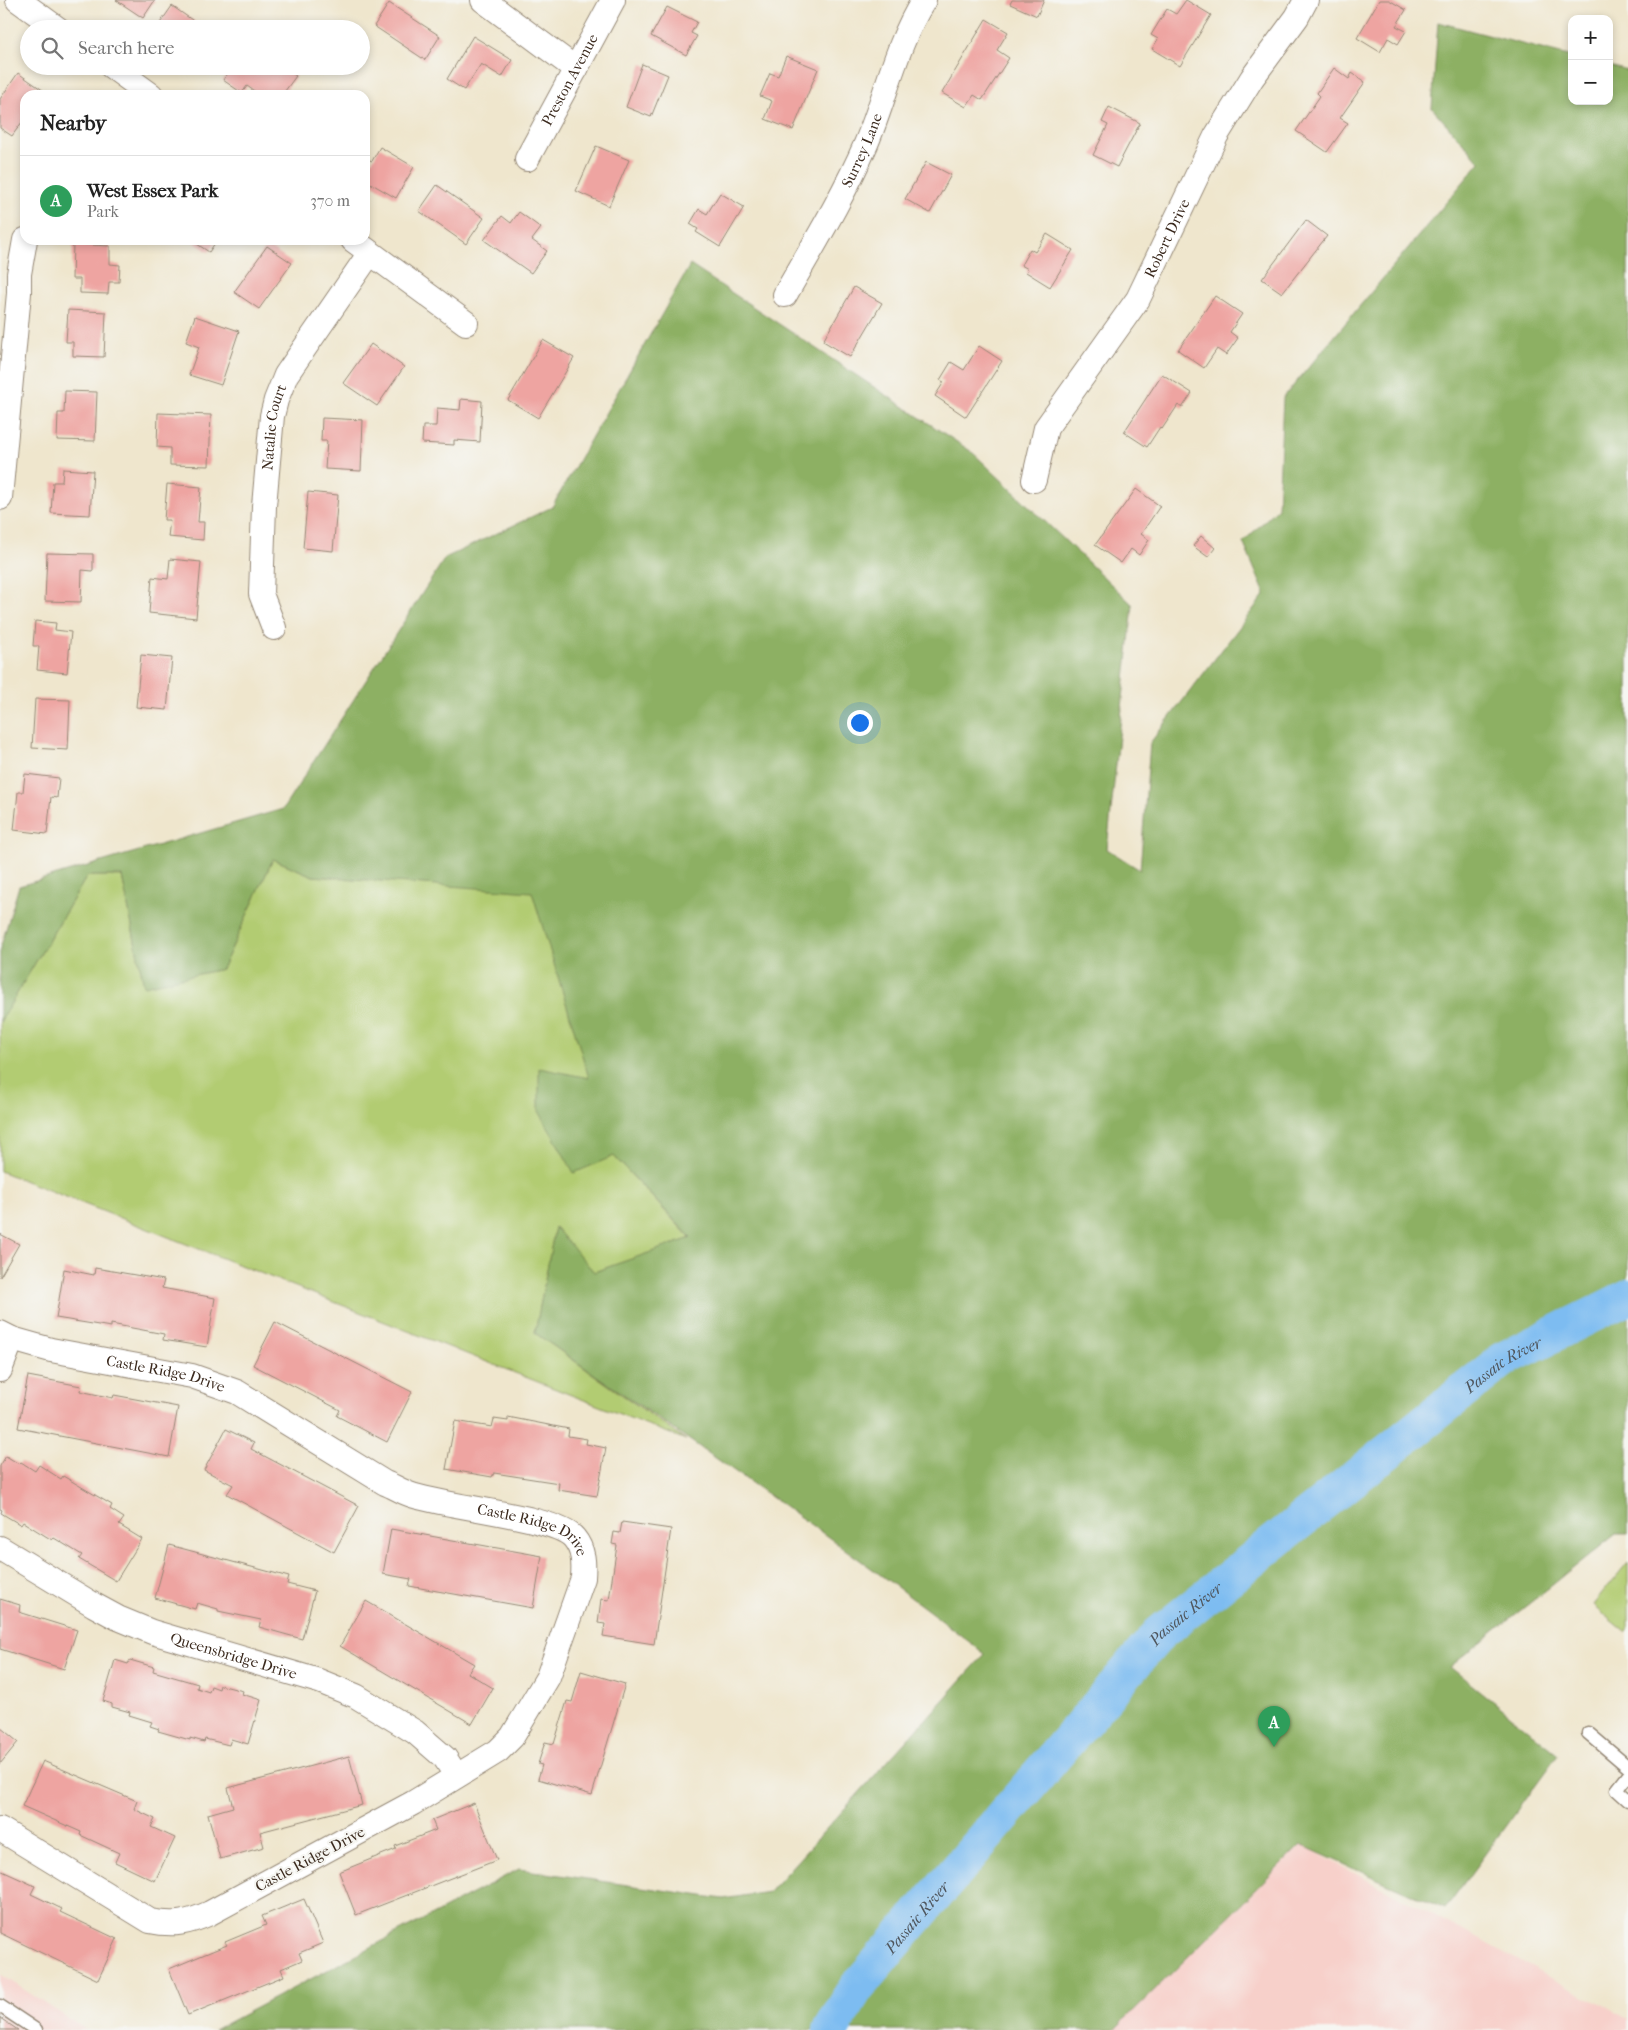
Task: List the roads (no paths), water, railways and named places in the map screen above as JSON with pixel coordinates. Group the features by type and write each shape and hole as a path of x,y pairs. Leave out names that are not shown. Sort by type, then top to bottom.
{"street":[{"path":"18,0 46,20"},
{"path":"483,0 576,69"},
{"name":"Preston Avenue","path":"527,159 612,0"},
{"name":"Surrey Lane","path":"785,295 829,220 866,144 897,56 916,13 924,0"},
{"name":"Robert Drive","path":"1034,480 1046,428 1138,299 1216,136 1252,78 1297,17 1306,0"},
{"path":"117,75 126,88"},
{"path":"0,498 19,293 19,274 24,245"},
{"path":"362,246 466,323"},
{"name":"Natalie Court","path":"274,628 261,594 264,506 272,416 286,375 362,246"},
{"path":"0,1370 6,1336"},
{"name":"Castle Ridge Drive","path":"0,1829 150,1921 164,1924 191,1922 413,1803 498,1751 512,1737 548,1677 583,1578 584,1562 574,1537 562,1529 513,1516 409,1494 385,1482 237,1392 192,1376 51,1350 6,1336"},
{"name":"Queensbridge Drive","path":"0,1548 102,1609 152,1632 319,1681 356,1696 415,1732 445,1758 456,1775"}],"lane":[{"path":"1588,1733 1628,1768"},
{"path":"1628,1776 1617,1790 1628,1800"},
{"path":"0,2006 36,2030"}],"waterway":[{"name":"Passaic River","path":"831,2030 856,1988 1160,1633 1504,1359 1628,1297"}],"place":[{"name":"West Essex Park","path":"1274,1747"}]}
